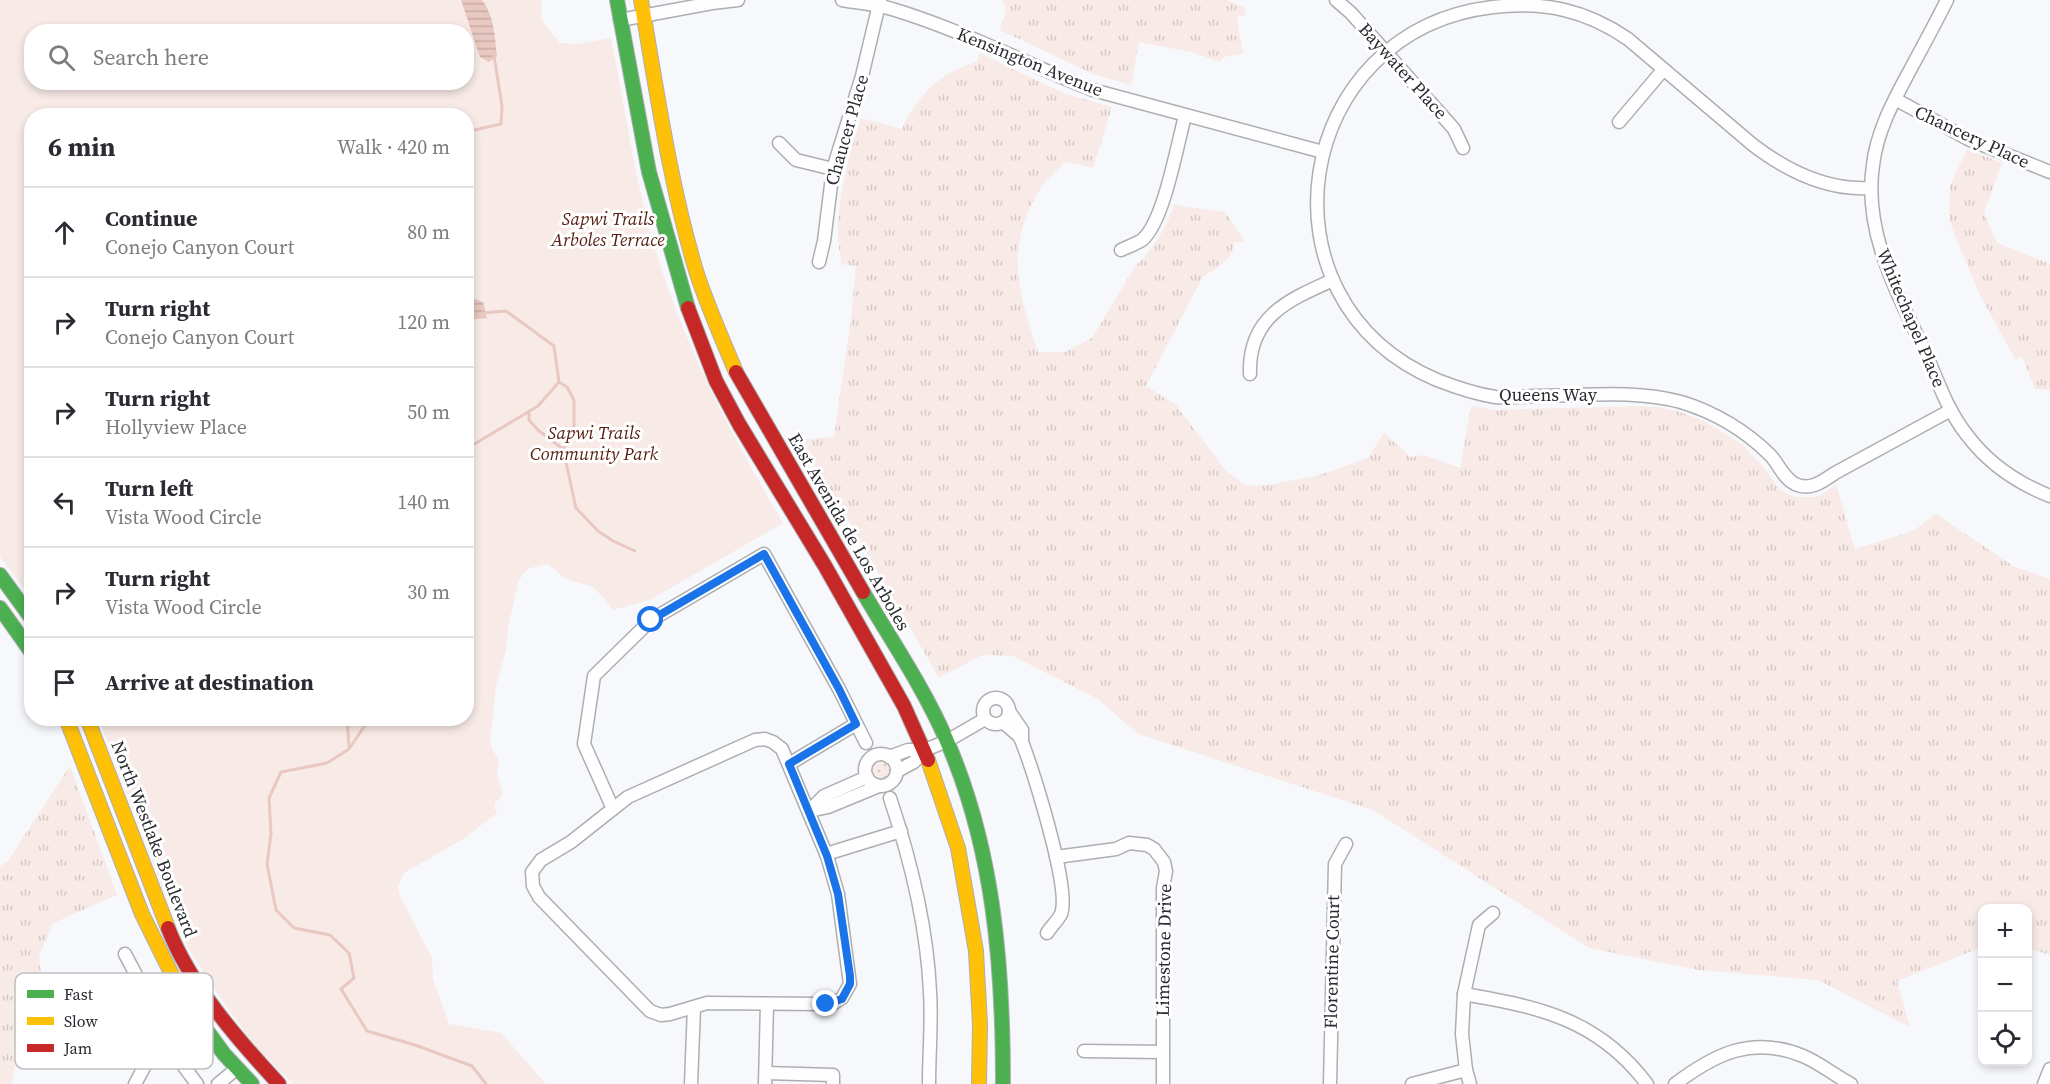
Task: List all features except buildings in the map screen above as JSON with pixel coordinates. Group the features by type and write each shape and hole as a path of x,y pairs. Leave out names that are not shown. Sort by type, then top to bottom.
{"main road":[{"path":"617,0 650,172 678,277 697,335 716,381 739,424 825,566 904,706 925,750 957,848 967,896 976,951 980,1084"},
{"name":"East Avenida de Los Arboles","path":"641,0 671,171 697,274 718,331 738,375 843,560 903,659 947,741 966,796 992,896 999,952 1003,1084"},
{"path":"0,575 24,609"},
{"path":"0,608 24,641"},
{"name":"North Westlake Boulevard","path":"69,726 136,904 154,944 171,973"},
{"name":"North Westlake Boulevard","path":"90,726 173,940 192,973"},
{"name":"North Westlake Boulevard","path":"213,1004 252,1055 279,1084"},
{"name":"North Westlake Boulevard","path":"213,1038 236,1069 252,1084"}],"street":[{"path":"620,20 738,0"},
{"name":"Kensington Avenue","path":"842,0 880,3 960,32 1093,90 1323,152"},
{"name":"Baywater Place","path":"1336,0 1351,13 1454,129 1463,148"},
{"name":"Whitechapel Place","path":"1947,0 1884,120 1876,144 1871,188 1874,225 1882,257 1951,410 1966,435 2007,474 2050,496"},
{"name":"Queens Way","path":"1871,188 1843,187 1822,182 1796,173 1774,161 1613,29 1570,11 1515,2 1444,18 1414,32 1385,52 1363,75 1346,98 1332,125 1323,152 1317,184 1317,218 1322,250 1333,280 1351,313 1375,338 1405,362 1436,379 1496,397 1636,395 1683,403 1714,414 1742,431 1771,456 1788,480 1802,486 1821,483 1834,473 1951,410"},
{"name":"Chaucer Place","path":"819,262 824,241 833,169 862,76 880,3"},
{"path":"1619,122 1663,70"},
{"name":"Chancery Place","path":"1895,99 1968,139 2050,172"},
{"path":"1121,250 1142,240 1154,226 1185,116"},
{"path":"778,143 796,160 833,169"},
{"path":"1250,374 1249,361 1253,339 1265,321 1293,298 1333,280"},
{"path":"613,809 584,744 594,676 651,620 764,554 839,689 866,743"},
{"path":"1022,742 1023,730 1009,711 1006,702 994,698 983,706 985,719 991,724 1004,723 1019,736 1043,803 1063,899 1061,913 1047,933"},
{"path":"1004,723 1009,711"},
{"path":"889,757 908,750 925,750 947,741 985,719"},
{"path":"789,764 856,724"},
{"path":"755,741 773,742 782,749 826,854 840,905 850,976 848,992 842,999 826,1004 707,1003 661,1015 650,1011 539,897 533,886 532,872 541,860 571,842 613,809 641,790 755,741"},
{"path":"897,771 914,762 925,750"},
{"path":"809,811 828,807 894,780 897,771 895,762 889,757 879,755 870,759 865,768 867,777 873,784 879,786"},
{"path":"809,811 824,796 867,777"},
{"path":"890,798 909,858 922,918 930,992 929,1084"},
{"path":"826,854 901,831"},
{"name":"Limestone Drive","path":"1056,857 1116,849 1129,843 1138,843 1154,849 1160,855 1166,871 1163,888 1163,1084"},
{"name":"Florentine Court","path":"1330,1084 1335,864 1346,844"},
{"path":"1470,1084 1462,1034 1464,994 1479,925 1493,913"},
{"path":"125,954 135,973"},
{"path":"1464,994 1521,1004 1563,1018 1605,1042 1647,1084"},
{"path":"767,1004 766,1079 833,1075 833,1084"},
{"path":"691,1084 694,1007"},
{"path":"1675,1084 1718,1056 1749,1048 1768,1048 1803,1056 1851,1084"},
{"path":"1083,1051 1163,1052"},
{"path":"135,1084 143,1069"},
{"path":"186,1069 197,1084"},
{"path":"219,1084 236,1069"},
{"path":"2044,1084 2050,1069"},
{"path":"1412,1084 1466,1070"}],"green space":[{"name":"Sapwi Trails Community Park","path":"0,0 541,0 542,20 560,43 578,44 611,38 644,206 671,296 698,363 747,460 783,523 650,600 612,610 593,587 566,579 548,564 530,568 518,582 508,628 506,650 496,686 490,741 499,759 497,774 503,795 494,804 497,813 463,839 404,873 398,886 400,896 432,958 433,979 449,1024 501,1033 546,1084 293,1084 255,1046 213,987 213,973 204,973 188,948 162,888 102,726 474,726 474,108 24,108 24,589 0,557"},
{"path":"1002,0 1226,0 1245,7 1245,15 1237,17 1243,54 1223,57 1221,62 1191,52 1139,42 1131,85 1095,75 1000,30 1006,10"},
{"path":"979,53 1066,94 1112,107 1093,168 1065,162 1040,189 1022,231 1018,251 1020,289 1038,352 1065,352 1092,338 1136,265 1159,238 1174,205 1225,212 1245,242 1234,242 1227,259 1219,267 1203,276 1146,386 1176,405 1225,470 1246,486 1269,485 1320,475 1368,458 1384,433 1411,457 1424,455 1460,468 1471,406 1494,410 1657,407 1704,421 1742,444 1766,470 1779,489 1787,494 1796,497 1813,497 1821,495 1836,484 1855,549 1913,531 1936,514 2013,566 2050,579 2050,955 2032,949 2032,904 1978,904 1978,949 1897,981 1910,1027 1818,980 1698,970 1589,948 1373,810 1138,734 1098,699 1013,656 982,655 939,678 839,504 798,440 834,437 851,319 856,266 841,264 838,241 840,208 848,164 861,118 902,129 915,106 932,86 952,72 977,62"},
{"path":"1967,149 2002,163 1984,212 1997,243 2050,264 2050,390 2035,389 2022,357 2015,359 1978,291 1949,220 1950,186"},
{"path":"881,760 888,763 891,770 888,777 881,780 874,777 871,770 874,763"},
{"path":"70,766 117,895 53,923 39,956 41,973 15,973 15,1067 11,1084 0,1084 0,866 7,862"}],"shaded area":[{"path":"461,0 482,0 493,27 497,56 489,62 480,57 474,39 474,24 469,24"},
{"path":"474,299 483,302 487,318 474,319"}],"waterway":[{"path":"474,130 501,124 502,106 494,56"},
{"path":"474,444 538,406 559,382 554,346 506,311 482,313"},
{"path":"559,382 567,387 574,400 574,426 563,449 576,508 598,531 635,551"},
{"path":"529,411 529,420 563,449"},
{"path":"348,726 349,747"},
{"path":"365,726 349,749 327,763 281,772 269,798 271,834 267,864 276,910 294,928 330,935 349,953 354,978 341,989 367,1031 415,1045 472,1066 486,1084"}],"traffic: fast":[{"path":"617,0 649,172 688,308"},
{"path":"0,575 24,608"},
{"path":"863,592 937,720 962,780 975,822 985,865 998,952 1003,1084"},
{"path":"0,608 24,642"},
{"path":"213,1039 252,1084"}],"traffic: slow":[{"path":"641,0 665,138 687,240 706,299 736,372"},
{"path":"69,726 142,914 171,973"},
{"path":"90,726 168,928"},
{"path":"928,760 958,848 976,951 980,1025 979,1084"}],"traffic: jam":[{"path":"688,308 716,381 904,706 928,760"},
{"path":"736,372 863,592"},
{"path":"168,928 191,973"},
{"path":"213,1007 279,1084"}],"route":[{"path":"651,620 764,554 856,724 789,764 827,856 838,894 850,984 848,992 842,999 826,1004"}],"park label":[{"name":"Sapwi Trails Arboles Terrace","path":"608,229"}]}
